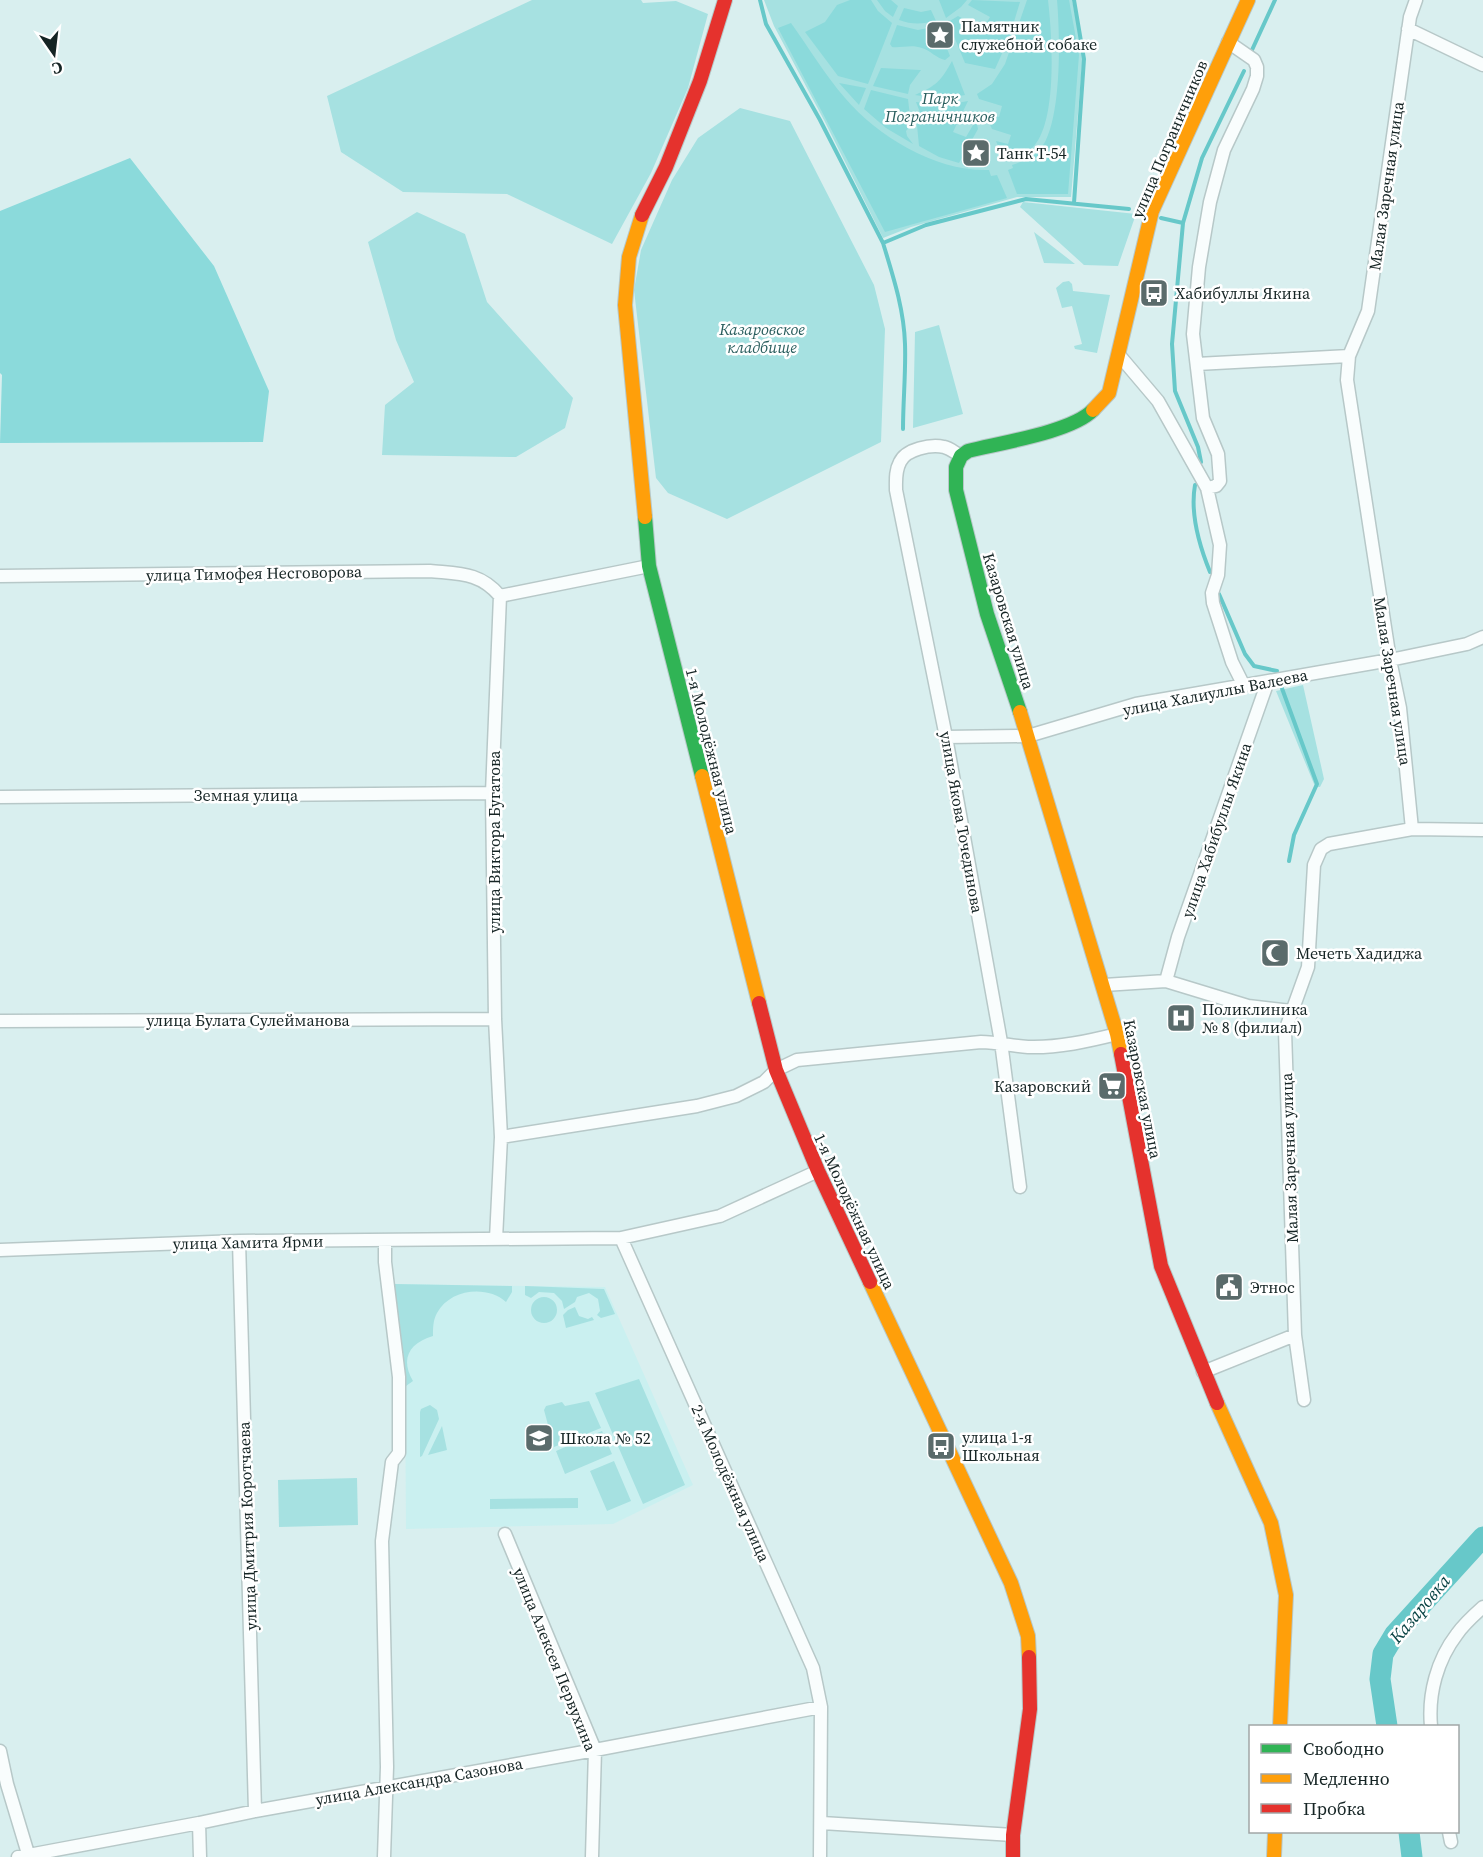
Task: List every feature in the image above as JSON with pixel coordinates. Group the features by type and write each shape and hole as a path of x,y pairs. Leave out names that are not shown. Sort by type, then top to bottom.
{"street":[{"name":"1-я Молодёжная улица","path":"725,0 700,81 666,167 642,214 629,257 625,305 649,566 776,1070 818,1171 1011,1583 1028,1636 1030,1709 1013,1835 1013,1857"},
{"name":"улица Пограничников","path":"961,456 982,446 1057,429 1088,415 1109,393 1152,211 1248,0"},
{"name":"Малая Заречная улица","path":"1304,1400 1294,1335 1285,1031 1308,967 1314,865 1321,849 1329,844 1412,829 1400,708 1390,660 1347,380 1350,356 1368,311 1408,29 1416,0"},
{"path":"1408,29 1483,65"},
{"path":"1207,488 1215,486 1220,481 1220,472 1218,454 1203,418 1193,334 1195,300 1210,201 1224,150 1257,76 1254,60 1228,42"},
{"path":"1119,355 1158,401 1207,488 1220,545 1218,575 1212,593 1213,603 1232,662 1243,684"},
{"path":"1197,364 1350,356"},
{"name":"улица Якова Точединова","path":"961,456 949,448 931,446 913,451 900,460 896,490 946,737 1001,1042 1020,1187"},
{"name":"Казаровская улица","path":"961,456 956,467 956,489 987,614 1028,736 1117,1034 1161,1266 1203,1372 1271,1523 1286,1594 1280,1725"},
{"path":"500,596 649,566"},
{"name":"улица Тимофея Несговорова","path":"0,576 430,571 468,574 491,585 500,596"},
{"name":"улица Виктора Бугатова","path":"496,1239 501,1137 495,1019 492,793 500,596"},
{"name":"улица Халиуллы Валеева","path":"946,737 1028,736 1136,704 1390,660 1467,644 1483,637"},
{"name":"улица Хабибуллы Якина","path":"1166,981 1178,937 1268,681"},
{"name":"Земная улица","path":"0,797 492,793"},
{"path":"1412,829 1483,830"},
{"path":"1104,985 1166,981 1248,1006 1291,1011"},
{"name":"улица Булата Сулейманова","path":"0,1021 495,1019"},
{"path":"501,1137 697,1106 736,1096 764,1082 776,1070 797,1060 970,1042 1001,1042 1028,1047 1082,1042 1117,1034"},
{"path":"496,1239 621,1238 720,1216 818,1171"},
{"name":"2-я Молодёжная улица","path":"621,1238 813,1668 821,1707 820,1857"},
{"name":"улица Хамита Ярми","path":"0,1250 239,1241 496,1239"},
{"path":"384,1857 387,1767 382,1541 392,1462 399,1453 399,1377 385,1262 385,1240"},
{"name":"улица Дмитрия Коротчаева","path":"239,1241 255,1811"},
{"path":"1203,1372 1294,1335"},
{"name":"улица Алексея Первухина","path":"505,1534 595,1750 592,1857"},
{"path":"1431,1725 1432,1695 1436,1673 1457,1634 1483,1607"},
{"name":"улица Александра Сазонова","path":"25,1856 255,1811 821,1707"},
{"path":"0,1751 25,1856"},
{"path":"199,1823 200,1857"},
{"path":"822,1823 1013,1835"},
{"path":"1274,1857 1275,1833"}],"shaded area":[{"name":"Школа № 52","path":"393,1284 605,1287 693,1485 613,1524 406,1529 405,1375"}],"green space":[{"path":"532,0 641,0 643,3 676,1 708,14 688,88 651,173 612,244 507,194 403,192 341,152 327,96"},
{"name":"Парк Пограничников","path":"764,0 1072,0 1083,53 1071,197 1017,197 911,227 883,238 774,26"},
{"path":"850,0 871,0 878,11 892,23 868,84 838,76 805,32 825,22 837,5"},
{"path":"877,0 891,0 898,6 893,17 885,11"},
{"path":"939,0 967,0 946,18"},
{"path":"972,0 1020,2 1009,38 995,69 965,63 948,22 958,16 983,29 990,17 968,5"},
{"path":"1027,0 1048,0 1052,55 1050,98 1041,135 1033,147 1023,154 1004,161 996,141 1008,144 1011,135 992,129 985,113 999,117 1002,106 979,99 977,94 992,84 1005,64"},
{"path":"1057,0 1069,0 1079,55 1068,194 1017,194 1008,170 1013,168 1012,165 1037,153 1052,124 1059,57"},
{"path":"904,8 921,12 931,10 936,21 918,24 899,20"},
{"path":"791,23 838,89 874,126 891,138 929,158 969,169 989,170 991,176 997,175 1007,198 885,232 778,28"},
{"path":"897,25 918,30 938,26 950,56 945,60 918,47 892,47 890,44"},
{"path":"952,61 965,95 942,99 915,95 937,82"},
{"path":"881,68 921,70 910,85 908,94 873,86"},
{"path":"839,83 866,88 859,105"},
{"path":"871,90 908,99 911,125 906,131 913,144 886,128 864,109"},
{"path":"968,101 953,132 966,137 976,120 978,129 959,163 939,157 919,146 917,125 921,115 916,102 946,105"},
{"name":"Казаровское кладбище","path":"740,108 790,121 874,285 885,329 881,442 727,519 668,493 656,478 634,290 641,250 672,180 698,138"},
{"path":"130,158 214,266 269,391 263,442 0,443 2,375 0,373 0,211"},
{"path":"1023,202 1136,214 1118,266 1084,265 1020,207"},
{"path":"417,212 465,234 487,302 573,398 565,428 516,457 382,455 385,405 414,382 396,340 368,242"},
{"path":"1034,232 1075,264 1044,263"},
{"path":"1069,281 1073,291 1110,295 1097,353 1075,349 1074,346 1082,344 1072,306 1062,308 1056,288 1063,282"},
{"path":"939,325 963,414 913,428 915,332"},
{"path":"1303,685 1324,779 1320,787 1314,784 1276,691"},
{"path":"394,1284 512,1286 512,1292 506,1302 489,1293 469,1292 460,1294 443,1305 435,1318 433,1336 418,1343 409,1353 407,1366 413,1381 406,1386"},
{"path":"525,1286 604,1289 615,1314 601,1318 597,1315 600,1311 598,1299 589,1293 577,1297 575,1302 564,1309 562,1301 554,1293 539,1292 531,1298 525,1295"},
{"path":"544,1297 553,1301 557,1310 553,1319 544,1323 535,1319 531,1310 535,1301"},
{"path":"575,1307 579,1316 588,1319 592,1317 594,1320 566,1328 563,1315"},
{"path":"639,1379 685,1485 643,1504 595,1393"},
{"path":"589,1401 601,1428 554,1447 544,1410 546,1406 562,1402 565,1406"},
{"path":"430,1405 437,1410 439,1419 420,1457 420,1412 421,1409"},
{"path":"442,1426 447,1450 428,1455"},
{"path":"602,1431 612,1454 565,1474 556,1451"},
{"path":"614,1461 631,1501 607,1511 590,1471"},
{"path":"357,1478 358,1525 279,1527 278,1480"},
{"path":"578,1498 578,1508 490,1509 490,1499"}],"waterway":[{"path":"760,0 766,24 820,120 883,243 926,225 1026,199 1129,209"},
{"path":"1074,0 1084,59 1074,203"},
{"path":"1252,50 1275,0"},
{"path":"1201,462 1198,447 1175,391 1172,344 1183,223 1202,158 1244,71"},
{"path":"1161,218 1183,223"},
{"path":"883,243 903,318 905,344 903,429"},
{"path":"1195,485 1196,529 1210,572"},
{"path":"1219,594 1245,654 1254,666 1277,671"},
{"path":"1280,683 1317,784 1294,835 1289,861"},
{"name":"Казаровка","path":"1387,1725 1380,1679 1383,1654 1395,1634 1483,1537"},
{"name":"Казаровка","path":"1409,1833 1412,1857"}],"traffic: fast":[{"path":"1020,712 987,614 956,490 956,467 961,456 968,451 1052,431 1083,418 1093,410"},
{"path":"645,517 649,566 702,776"}],"traffic: slow":[{"path":"1093,410 1109,393 1152,211 1248,0"},
{"path":"642,215 629,257 625,305 645,517"},
{"path":"1020,712 1117,1034 1121,1054"},
{"path":"702,776 759,1003"},
{"path":"870,1282 1011,1583 1028,1636 1029,1657"},
{"path":"1217,1403 1271,1523 1286,1595 1280,1725"},
{"path":"1274,1857 1275,1833"}],"traffic: jam":[{"path":"642,215 666,167 700,81 725,0"},
{"path":"759,1003 776,1070 818,1171 870,1282"},
{"path":"1121,1054 1161,1266 1217,1403"},
{"path":"1013,1857 1013,1835 1030,1709 1029,1657"}],"place":[{"name":"Памятник служебной собаке","path":"940,35"},
{"name":"Танк Т-54","path":"976,153"},
{"name":"Хабибуллы Якина","path":"1154,293"},
{"name":"Мечеть Хадиджа","path":"1275,953"},
{"name":"Поликлиника № 8 (филиал)","path":"1181,1018"},
{"name":"Казаровский","path":"1112,1086"},
{"name":"Этнос","path":"1229,1287"},
{"name":"Школа № 52","path":"539,1438"},
{"name":"улица 1-я Школьная","path":"941,1446"}]}
